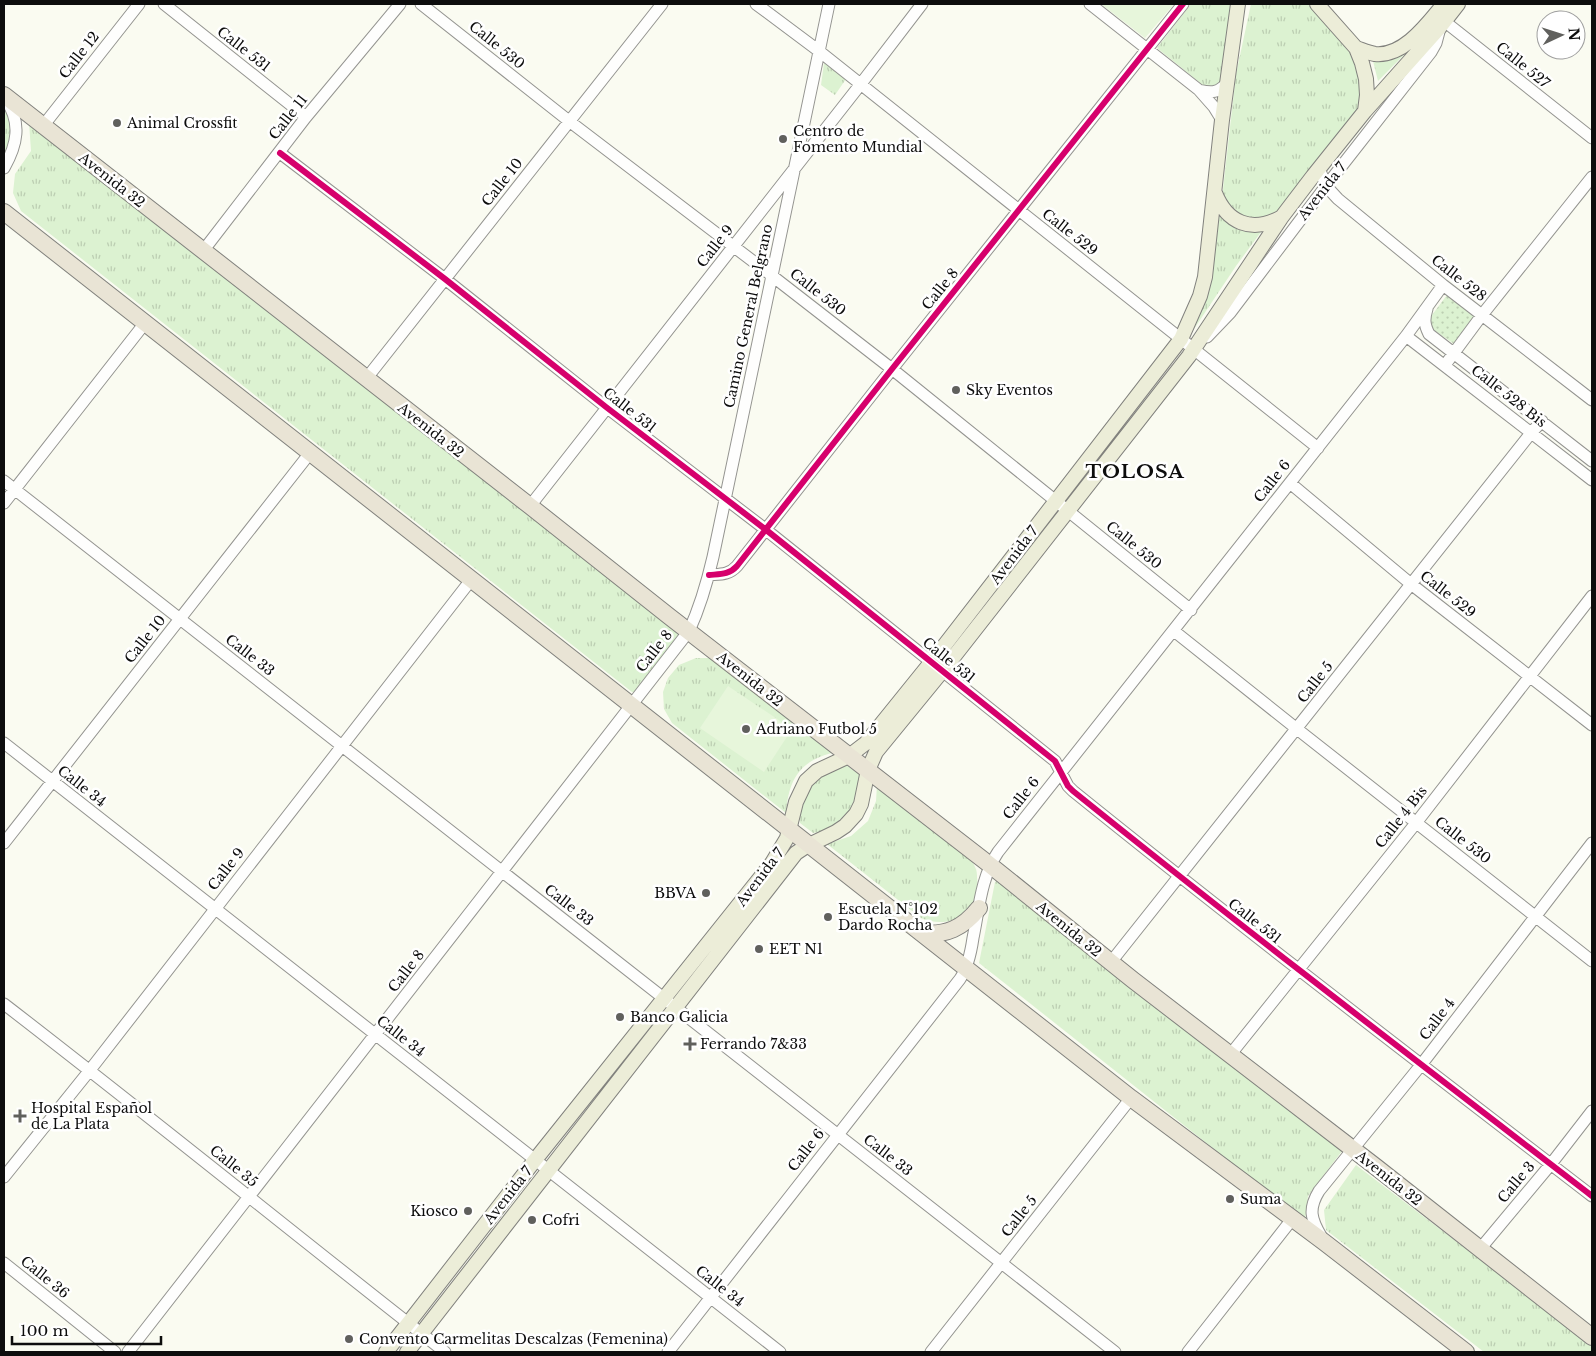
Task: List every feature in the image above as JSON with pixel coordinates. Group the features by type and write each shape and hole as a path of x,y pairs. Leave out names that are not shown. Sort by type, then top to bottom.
{"highway":[{"name":"Avenida 32","path":"4,96 990,865 1230,1055 1352,1150 1376,1166 1592,1337"},
{"path":"4,212 966,969 1131,1098 1293,1218 1459,1350"},
{"path":"921,933 931,934 952,931 967,922 979,908"}],"main road":[{"name":"Avenida 7","path":"406,1352 548,1170 772,864 784,845 790,830 796,802 806,781 817,770 849,756 866,743 1181,338 1200,296 1204,282 1222,120 1238,4"},
{"path":"1317,4 1356,48 1366,79 1365,111"},
{"name":"Avenida 7","path":"1356,48 1374,54 1392,52 1402,47 1458,4"},
{"name":"Avenida 7","path":"386,1352 535,1160 796,853 836,832 845,826 856,814 864,793 868,770 876,752 942,671 1194,348 1281,218 1441,16"},
{"path":"1215,193 1227,213 1242,222 1259,226 1281,218"}],"street":[{"name":"Calle 12","path":"43,126 139,4"},
{"name":"Calle 531","path":"164,4 306,117"},
{"name":"Calle 11","path":"203,251 306,117 400,4"},
{"name":"Calle 530","path":"421,4 569,122 772,275 892,369 1190,610"},
{"name":"Calle 10","path":"366,379 662,4"},
{"name":"Calle 529","path":"756,4 1020,210 1318,448"},
{"name":"Camino General Belgrano","path":"689,631 709,575 829,4"},
{"name":"Calle 9","path":"530,506 922,4"},
{"path":"1090,4 1199,90 1214,107 1222,120"},
{"name":"Calle 8","path":"709,575 727,574 733,571 1183,4"},
{"name":"Calle 527","path":"1441,16 1592,138"},
{"name":"Avenida 7","path":"1194,348 1230,313 1431,52 1436,43 1441,16"},
{"path":"1199,90 1216,92 1227,83"},
{"path":"4,96 15,117 16,130 15,142 4,168"},
{"name":"Calle 531","path":"280,153 766,529 1055,761 1068,786 1073,791 1179,877 1592,1196"},
{"name":"Calle 528","path":"1319,168 1322,180 1338,199 1442,285 1592,400"},
{"path":"1445,365 1482,315 1592,177"},
{"name":"Calle 6","path":"668,1352 960,979 966,969 971,952 985,877 990,865 1003,846 1406,336 1442,285"},
{"name":"Calle 528 Bis","path":"1427,308 1424,320 1429,334 1592,461"},
{"path":"4,503 145,323"},
{"name":"Calle 528 Bis","path":"1406,336 1592,480"},
{"name":"Calle 5","path":"1111,962 1542,421"},
{"name":"Calle 10","path":"4,843 310,453"},
{"name":"Calle 33","path":"4,481 1116,1352"},
{"name":"Calle 529","path":"1290,483 1411,584 1592,725"},
{"name":"Calle 9","path":"4,1178 472,580"},
{"name":"Calle 4 Bis","path":"1230,1055 1416,823 1592,596"},
{"name":"Calle 8","path":"128,1352 689,631"},
{"name":"Calle 530","path":"1174,631 1592,961"},
{"name":"Calle 34","path":"4,743 780,1352"},
{"name":"Calle 4","path":"1324,1242 1312,1218 1314,1199 1318,1191 1421,1065 1592,843"},
{"name":"Calle 35","path":"4,1004 445,1352"},
{"name":"Calle 5","path":"931,1352 1131,1098"},
{"name":"Calle 3","path":"1480,1249 1551,1164 1592,1111"},
{"path":"1188,1352 1293,1218"},
{"name":"Calle 36","path":"4,1263 114,1352"}],"green space":[{"path":"1101,4 1174,4 1145,38"},
{"path":"1191,4 1232,4 1223,79 1214,87 1204,86 1157,48"},
{"path":"1251,4 1308,4 1354,55 1362,79 1361,104 1275,215 1252,220 1232,212 1222,198 1236,74"},
{"path":"1429,30 1378,81 1372,57"},
{"path":"824,63 846,79 835,95 821,85"},
{"path":"4,102 10,107 11,145 4,157"},
{"path":"29,122 681,634 637,692 632,692 21,211 13,193 15,174 31,151"},
{"path":"1220,212 1264,228 1194,329 1209,292"},
{"path":"1447,295 1477,317 1457,346 1431,328 1429,319"},
{"path":"696,658 710,658 718,661 836,752 814,760 799,772 790,789 786,813 672,723 664,709 663,692 668,678 679,665"},
{"name":"Adriano Futbol 5","path":"728,686 792,729 764,772 700,728"},
{"path":"846,765 860,775 861,785 850,810 829,830 813,833 800,823 798,806 807,785 825,769"},
{"path":"877,785 968,857 973,863 977,872 977,890 969,909 962,916 943,922 921,918 827,844 851,836 868,821 876,801"},
{"path":"998,880 1342,1151 1308,1196 1305,1221 979,963 995,882"},
{"path":"1356,1165 1592,1345 1592,1352 1484,1352 1326,1230 1324,1210"}],"cycle path":[{"path":"709,575 728,573 737,566 1183,4"},
{"path":"280,153 445,279 606,407 765,529 1055,761 1068,786 1137,843 1592,1196"}],"place":[{"name":"Animal Crossfit","path":"117,123"},
{"name":"Centro de Fomento Mundial","path":"783,139"},
{"name":"Sky Eventos","path":"956,390"},
{"name":"Adriano Futbol 5","path":"746,729"},
{"name":"BBVA","path":"706,893"},
{"name":"Escuela N°102 Dardo Rocha","path":"828,917"},
{"name":"EET N1","path":"759,949"},
{"name":"Banco Galicia","path":"620,1017"},
{"name":"Ferrando 7&33","path":"690,1044"},
{"name":"Hospital Español de La Plata","path":"20,1116"},
{"name":"Suma","path":"1230,1199"},
{"name":"Kiosco","path":"468,1211"},
{"name":"Cofri","path":"532,1220"},
{"name":"Convento Carmelitas Descalzas (Femenina)","path":"349,1339"}],"district":[{"name":"TOLOSA","path":"1135,471"}]}
